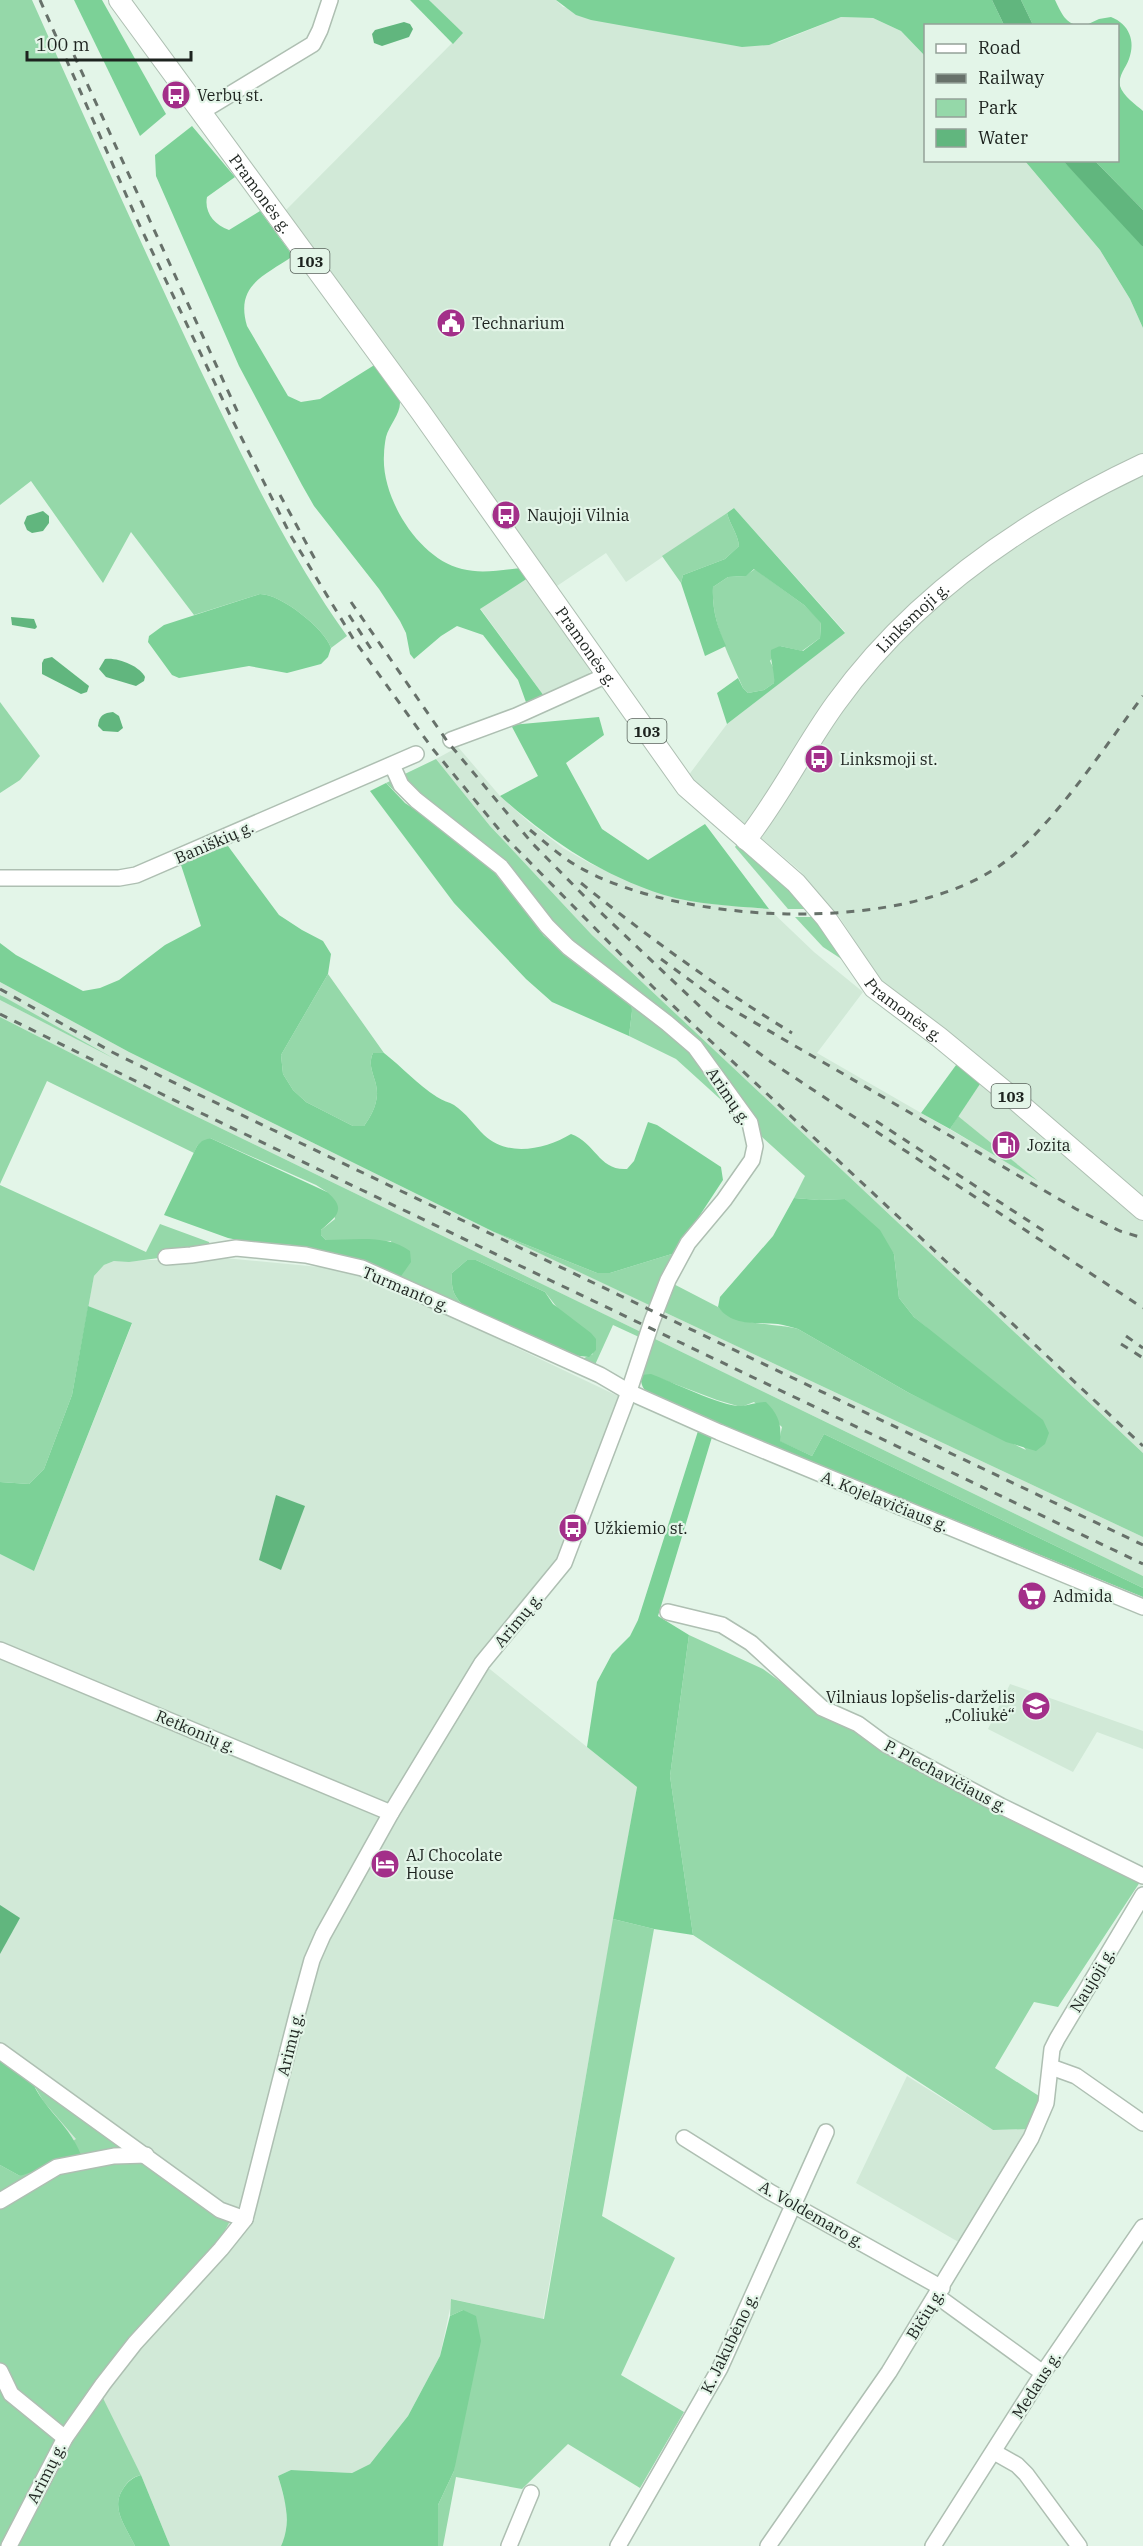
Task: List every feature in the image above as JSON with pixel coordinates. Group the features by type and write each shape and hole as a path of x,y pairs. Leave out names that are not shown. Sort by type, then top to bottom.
{"main road":[{"name":"Pramonės g.","path":"119,0 420,411 686,787 796,883 818,908 874,988 939,1037 1012,1097 1143,1210"},
{"name":"Linksmoji g.","path":"746,840 836,703 873,657 912,616 982,558 1015,535 1056,510 1143,464"}],"street":[{"path":"201,112 313,44 330,0"},
{"path":"451,740 516,716 607,675"},
{"name":"Baniškių g.","path":"0,878 119,878 136,875 416,754"},
{"name":"Arimų g.","path":"9,2546 64,2438 135,2343 221,2249 245,2219 312,1960 337,1907 482,1663 564,1563 629,1392 655,1313 683,1252 705,1221 747,1171 752,1160 755,1146 750,1123 695,1047 568,947 547,926 501,867 416,800 401,785 392,765"},
{"name":"Turmanto g.","path":"166,1257 191,1256 236,1248 306,1255 362,1268 600,1375 629,1392"},
{"name":"A. Kojelavičiaus g.","path":"629,1392 719,1432 1143,1607"},
{"name":"P. Plechavičiaus g.","path":"668,1612 722,1625 751,1643 822,1708 858,1724 885,1744 1002,1806 1143,1876"},
{"name":"Retkonių g.","path":"0,1650 391,1813"},
{"name":"Naujoji g.","path":"1051,2067 1052,2049 1057,2039 1143,1896"},
{"path":"0,2051 220,2210 245,2219"},
{"path":"1051,2067 1076,2076 1143,2124"},
{"name":"Bičių g.","path":"768,2546 858,2419 939,2292 1038,2123 1046,2103 1051,2067"},
{"name":"K. Jakubėno g.","path":"618,2546 720,2368 826,2133"},
{"name":"A. Voldemaro g.","path":"684,2138 939,2292 1043,2373"},
{"path":"0,2201 57,2167 114,2156 146,2155"},
{"name":"Medaus g.","path":"933,2546 1043,2373 1143,2227"},
{"path":"0,2371 11,2394 64,2438"},
{"path":"994,2452 1017,2465 1026,2474 1078,2546"},
{"path":"509,2546 531,2493"}],"shaded area":[{"path":"74,0 102,0 166,114 140,136"},
{"path":"410,0 429,0 463,33 453,44"},
{"path":"429,0 556,0 563,7 779,42 841,17 873,18 901,31 924,55 924,162 1026,162 1100,250 1130,299 1143,328 1143,1198 882,983 840,918 800,871 688,776 727,724 845,632 734,508 626,582 606,553 554,588 282,214 462,33"},
{"path":"556,0 992,0 1004,24 924,24 924,55 901,31 873,18 841,17 769,45 742,47 591,20 576,15"},
{"path":"1021,0 1055,0 1066,19 1073,24 1033,24"},
{"path":"1111,17 1117,20 1126,29 1131,40 1131,52 1121,75 1120,86 1127,97 1143,111 1143,210 1096,162 1119,162 1119,24 1088,24"},
{"path":"192,126 235,177 207,197 207,208 211,217 219,225 229,230 260,211 293,256 255,283 245,301 244,312 247,326 288,396 301,402 320,399 376,364 394,388 400,403 386,437 384,453 389,490 396,507 418,540 446,563 462,569 477,571 521,568 528,578 480,609 544,696 527,705 518,680 483,635 457,626 441,636 414,659 410,654 406,633 400,621 379,589 314,506 239,366 156,176 155,155"},
{"path":"1026,162 1064,162 1137,238 1143,247 1143,328 1130,299 1100,250"},
{"path":"734,508 845,633 727,724 717,693 738,678 748,693 764,690 774,683 771,650 780,646 803,651 820,638 821,623 804,605 754,569 746,576 728,577 713,587 716,617 726,646 705,656 681,583 683,575 725,559 739,546 727,513"},
{"path":"528,578 592,666 587,679 544,696 480,608"},
{"path":"260,594 290,606 327,640 331,648 328,657 321,664 287,673 249,666 179,678 172,675 148,642 149,636 164,625"},
{"path":"599,717 604,735 566,763 602,829 648,860 705,824 769,909 690,901 640,887 597,866 557,842 500,796 538,776 511,725"},
{"path":"458,747 500,796 529,822 563,848 591,864 665,895 713,904 769,909 814,952 863,992 817,1053 1034,1178 958,1116 982,1081 1143,1217 1143,1453 592,935 490,826 436,759"},
{"path":"386,783 405,803 456,837 496,871 544,936 630,1002 632,1011 629,1036 552,1002 526,979 454,903 370,791"},
{"path":"228,846 279,915 323,941 331,954 328,974 281,1055 283,1074 293,1090 306,1102 353,1126 364,1126 376,1104 377,1095 371,1058 373,1053 384,1053 430,1092 458,1108 484,1135 504,1147 527,1149 539,1147 571,1134 579,1138 610,1166 627,1169 634,1161 648,1122 657,1125 721,1167 723,1180 675,1253 610,1273 597,1273 494,1232 129,1052 0,982 0,943 16,955 83,991 100,988 119,980 165,945 201,926 180,862"},
{"path":"0,982 129,1052 494,1232 651,1305 641,1332 177,1107 0,1017 0,1000 94,1048 0,995"},
{"path":"959,1061 982,1081 950,1129 921,1113"},
{"path":"210,1138 327,1192 337,1203 338,1212 332,1221 321,1230 321,1235 326,1240 370,1239 391,1242 410,1251 411,1262 399,1279 292,1245 247,1242 228,1238 164,1215 197,1146"},
{"path":"794,1198 845,1199 880,1230 894,1254 899,1298 914,1317 1043,1420 1049,1433 1045,1444 1036,1451 1006,1442 909,1393 798,1329 778,1324 738,1321 724,1313 718,1307 720,1297 773,1236"},
{"path":"224,1258 330,1268 364,1275 620,1397 559,1558 476,1658 637,1787 543,2319 452,2299 440,2356 408,2416 370,2464 352,2473 291,2470 278,2476 286,2505 286,2535 281,2546 170,2546 141,2475 95,2384 131,2335 28,2065 0,2042 0,1554 34,1571 132,1324 88,1306 94,1276 104,1265 114,1261"},
{"path":"467,1260 476,1260 545,1292 553,1304 591,1333 596,1339 596,1350 589,1357 571,1355 465,1307 454,1292 452,1273"},
{"path":"88,1306 132,1323 34,1571 0,1554 0,1482 29,1484 44,1469 72,1395"},
{"path":"662,1311 1143,1537 1143,1576 651,1337"},
{"path":"651,1374 723,1403 742,1406 766,1402 778,1420 780,1441 812,1456 824,1434 1143,1588 1143,1597 654,1397 641,1383 641,1375"},
{"path":"698,1431 712,1437 658,1616 689,1635 670,1776 693,1935 613,1919 637,1787 587,1747 597,1682 612,1654 630,1636 638,1620"},
{"name":"Vilniaus lopšelis-darželis „Coliukė“","path":"1010,1684 1143,1731 1143,1749 1097,1732 1073,1772 988,1729"},
{"path":"0,2042 28,2065 36,2090 68,2132 81,2155 20,2176 0,2165"},
{"path":"907,2076 993,2130 1032,2129 962,2244 856,2183"},
{"path":"463,2310 476,2316 481,2341 454,2471 438,2505 438,2546 281,2546 287,2520 278,2476 291,2470 352,2473 370,2464 408,2416 440,2356 450,2316"},
{"path":"141,2475 170,2546 135,2546 121,2518 119,2496 128,2482"}],"green space":[{"path":"0,0 32,0 199,367 267,505 305,572 347,636 331,648 320,632 301,614 269,596 260,594 194,615 131,532 103,583 31,481 0,505"},
{"path":"727,513 739,546 725,559 683,575 681,583 662,556"},
{"path":"755,569 804,605 821,622 820,638 802,651 780,646 770,661 775,671 774,683 764,690 748,693 743,688 722,639 715,613 713,587 728,577 745,576"},
{"path":"0,702 40,756 20,780 0,793"},
{"path":"436,759 490,826 592,935 1143,1453 1143,1537 494,1232 597,1273 610,1273 675,1253 662,1278 718,1307 734,1318 798,1329 909,1393 1026,1450 926,1327 914,1317 899,1298 894,1254 845,1199 794,1198 805,1176 676,1059 629,1036 632,1011 544,936 532,921 386,783"},
{"path":"738,842 812,909 788,909 735,847"},
{"path":"795,917 817,917 843,960 823,947"},
{"path":"328,974 384,1053 373,1053 371,1058 377,1095 376,1104 364,1126 353,1126 306,1102 293,1090 283,1074 281,1055"},
{"path":"0,995 6,998 115,1059 0,1000"},
{"path":"0,1017 177,1107 641,1332 639,1337 613,1325 594,1367 571,1355 584,1358 593,1354 545,1292 476,1260 467,1260 452,1273 454,1292 465,1307 399,1279 391,1241 326,1240 321,1235 321,1230 335,1219 327,1192 316,1185 210,1138 197,1146 194,1153 47,1081 0,1184"},
{"path":"958,1116 1038,1181 950,1129"},
{"path":"0,1185 146,1252 160,1224 209,1242 210,1245 166,1257 129,1262 114,1261 104,1265 94,1276 72,1395 44,1469 29,1484 0,1482"},
{"path":"651,1337 1143,1576 1143,1588 824,1434 812,1456 779,1441 782,1427 754,1402 741,1407 651,1375 641,1375"},
{"path":"689,1635 763,1669 826,1715 1140,1882 1058,2007 1034,2002 995,2068 1039,2096 1038,2111 1032,2129 993,2130 693,1935 670,1776"},
{"path":"613,1919 654,1929 602,2216 675,2258 621,2375 684,2412 640,2488 568,2444 522,2489 456,2477 443,2546 438,2546 438,2505 454,2471 463,2310 450,2316 451,2299 544,2319"},
{"path":"30,2079 230,2221 217,2245 131,2335 96,2384 141,2475 132,2478 126,2484 118,2503 121,2518 135,2546 0,2546 0,2165 20,2176 76,2139 44,2102"}],"water":[{"path":"992,0 1021,0 1033,24 1004,24"},
{"path":"404,22 410,24 413,29 409,37 382,46 374,43 372,34 375,30"},
{"path":"1064,162 1096,162 1143,210 1143,247"},
{"path":"43,511 49,516 49,523 43,531 32,533 27,530 24,523 27,516"},
{"path":"11,617 34,619 37,627 35,629 12,625"},
{"path":"52,657 89,686 87,692 81,694 42,674 44,659"},
{"path":"105,659 116,659 128,663 142,673 145,677 144,681 136,686 106,677 99,669"},
{"path":"113,712 119,716 123,728 118,732 103,731 98,726 101,717"},
{"path":"276,1495 305,1506 281,1570 259,1560"},
{"path":"0,1905 20,1918 0,1954"}],"railway":[{"path":"40,0 139,224 230,415 291,536 354,640 432,748 506,838 653,987 1143,1446"},
{"path":"74,55 239,415"},
{"path":"280,495 316,561"},
{"path":"351,602 447,741 532,843 594,906 712,1018 771,1062 1143,1308"},
{"path":"349,615 375,655"},
{"path":"530,830 577,866 621,886 675,901 735,911 797,914 859,911 918,901 969,883 1011,857 1029,841 1064,802 1143,696"},
{"path":"581,883 684,961 792,1033"},
{"path":"661,959 721,1003 1076,1209 1120,1231 1143,1238"},
{"path":"0,989 112,1052 183,1087 1143,1545"},
{"path":"0,1014 180,1103 1143,1564"},
{"path":"876,1121 1044,1231"},
{"path":"1126,1336 1143,1348"},
{"path":"1121,1344 1143,1358"}],"place":[{"name":"Verbų st.","path":"176,95"},
{"name":"Technarium","path":"451,323"},
{"name":"Naujoji Vilnia","path":"506,515"},
{"name":"Linksmoji st.","path":"819,759"},
{"name":"Jozita","path":"1006,1145"},
{"name":"Užkiemio st.","path":"573,1528"},
{"name":"Admida","path":"1032,1596"},
{"name":"Vilniaus lopšelis-darželis „Coliukė“","path":"1036,1706"},
{"name":"AJ Chocolate House","path":"385,1864"}]}
